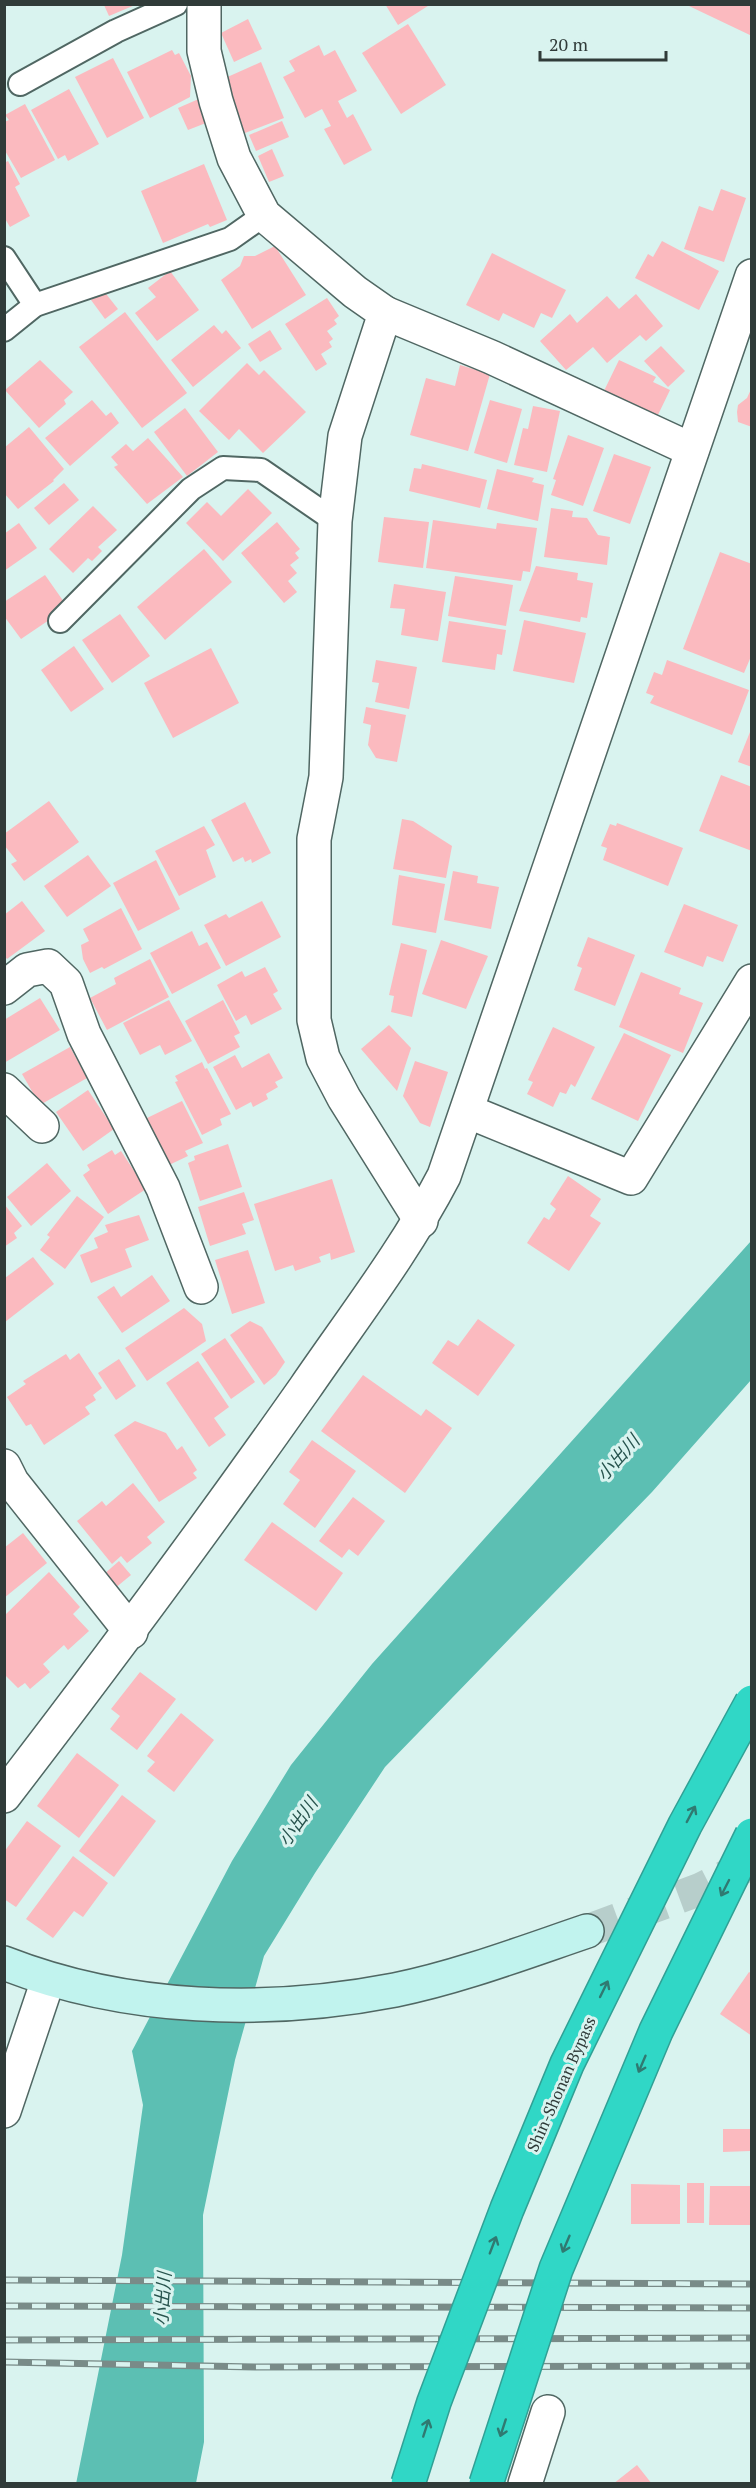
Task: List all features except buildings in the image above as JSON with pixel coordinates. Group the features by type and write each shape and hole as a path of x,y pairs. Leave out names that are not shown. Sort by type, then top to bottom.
{"highway":[{"name":"Shin-Shonan Bypass","path":"408,2484 434,2402 507,2209 567,2064 685,1825 752,1702"},
{"path":"486,2484 556,2269 656,2031 752,1835"}],"street":[{"path":"204,4 204,51 216,101 234,158 264,215 356,292 385,313 491,357 692,450"},
{"path":"4,1796 131,1632 421,1221 444,1176 752,276"},
{"path":"385,313 345,436 335,521 326,777 314,839 314,1020 323,1058 344,1098 421,1221"},
{"path":"4,988 27,970 48,966 66,983 84,1034 163,1188 201,1287"},
{"path":"467,1111 631,1178 752,981"},
{"path":"4,1090 42,1126"},
{"path":"7,1479 131,1632"},
{"path":"4,1963 59,1982 142,1998 228,2006 307,2003 396,1990 498,1961 587,1931"},
{"path":"4,2111 59,1982"},
{"path":"525,2484 548,2412"}],"lane":[{"path":"20,84 116,31 176,4"},
{"path":"4,330 34,304 230,239 264,215"},
{"path":"4,258 34,304"},
{"path":"60,621 191,489 223,468 261,470 335,521"}],"water":[{"name":"小出川","path":"751,1241 751,1380 652,1492 385,1767 315,1873 264,1956 235,2060 203,2215 204,2442 196,2483 76,2484 122,2255 143,2105 132,2051 232,1861 291,1765 372,1664"}],"tunnel":[{"path":"587,1931 701,1889 750,1864"}],"railway":[{"path":"4,2280 752,2284"},
{"path":"4,2306 752,2308"},
{"path":"4,2340 752,2338"},
{"path":"4,2362 255,2367 752,2366"}]}
